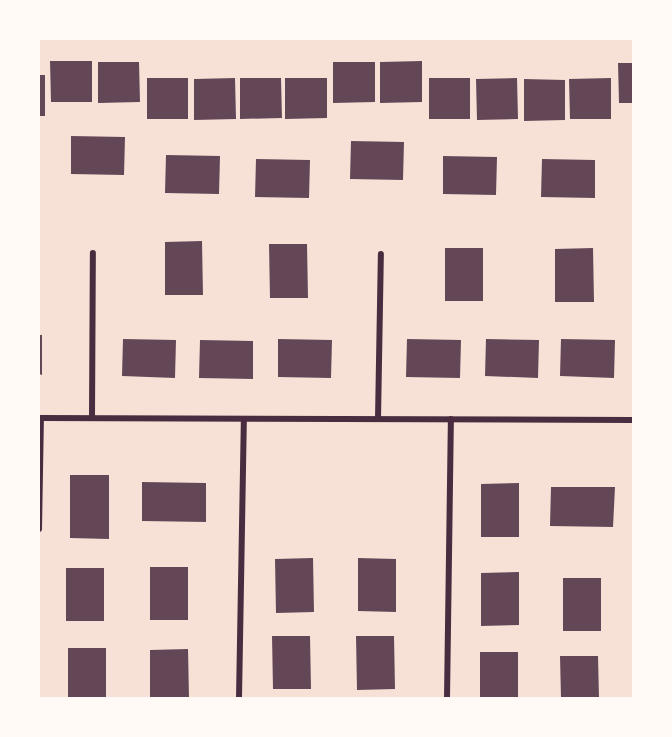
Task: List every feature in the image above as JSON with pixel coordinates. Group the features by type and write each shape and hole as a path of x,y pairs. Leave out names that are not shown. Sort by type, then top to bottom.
{"street":[{"path":"92,418 93,253"},
{"path":"378,419 381,254"},
{"path":"39,529 40,418 633,420"},
{"path":"240,698 244,419"},
{"path":"447,698 451,419"}],"building":[{"path":"50,61 92,61 92,102 51,102"},
{"path":"422,61 422,102 380,103 380,62"},
{"path":"98,62 139,62 140,102 98,103"},
{"path":"333,62 375,62 375,102 333,103"},
{"path":"618,63 633,63 633,103 619,103"},
{"path":"39,75 45,75 45,116 39,116"},
{"path":"147,78 188,78 188,119 147,119"},
{"path":"235,78 236,119 194,120 194,79"},
{"path":"240,78 281,78 282,118 240,119"},
{"path":"285,78 327,78 327,118 285,119"},
{"path":"429,78 470,78 470,119 429,119"},
{"path":"517,78 518,119 477,120 476,79"},
{"path":"611,78 611,119 570,119 569,79"},
{"path":"524,79 565,80 565,120 524,121"},
{"path":"71,136 125,137 124,175 71,174"},
{"path":"351,141 404,142 403,180 350,179"},
{"path":"166,155 220,156 219,194 165,193"},
{"path":"443,156 497,157 496,195 443,194"},
{"path":"256,159 310,160 309,198 255,197"},
{"path":"542,159 595,160 595,198 541,197"},
{"path":"202,241 203,295 165,295 165,242"},
{"path":"269,244 307,244 308,298 270,298"},
{"path":"445,248 483,248 483,301 445,301"},
{"path":"593,248 594,302 555,302 555,249"},
{"path":"39,335 42,335 42,375 39,374"},
{"path":"123,339 176,340 175,378 122,376"},
{"path":"278,339 332,340 331,378 278,377"},
{"path":"407,339 461,340 460,378 406,377"},
{"path":"486,339 539,340 538,378 485,376"},
{"path":"561,339 615,340 614,378 560,376"},
{"path":"200,340 253,341 253,379 199,378"},
{"path":"70,475 109,475 109,539 70,538"},
{"path":"142,482 206,483 206,522 142,521"},
{"path":"519,483 519,537 481,537 481,484"},
{"path":"551,487 615,487 613,527 550,526"},
{"path":"313,558 314,612 276,613 275,559"},
{"path":"358,558 396,559 396,612 358,611"},
{"path":"150,567 188,567 188,620 150,620"},
{"path":"66,568 104,568 104,621 66,621"},
{"path":"519,572 519,625 481,626 481,573"},
{"path":"563,578 601,578 601,631 563,631"},
{"path":"272,636 310,636 311,689 273,689"},
{"path":"356,636 394,636 395,689 357,690"},
{"path":"68,648 106,648 106,698 68,698"},
{"path":"188,649 189,698 150,698 150,650"},
{"path":"480,652 518,652 518,698 480,698"},
{"path":"560,656 598,656 599,698 561,698"}]}
